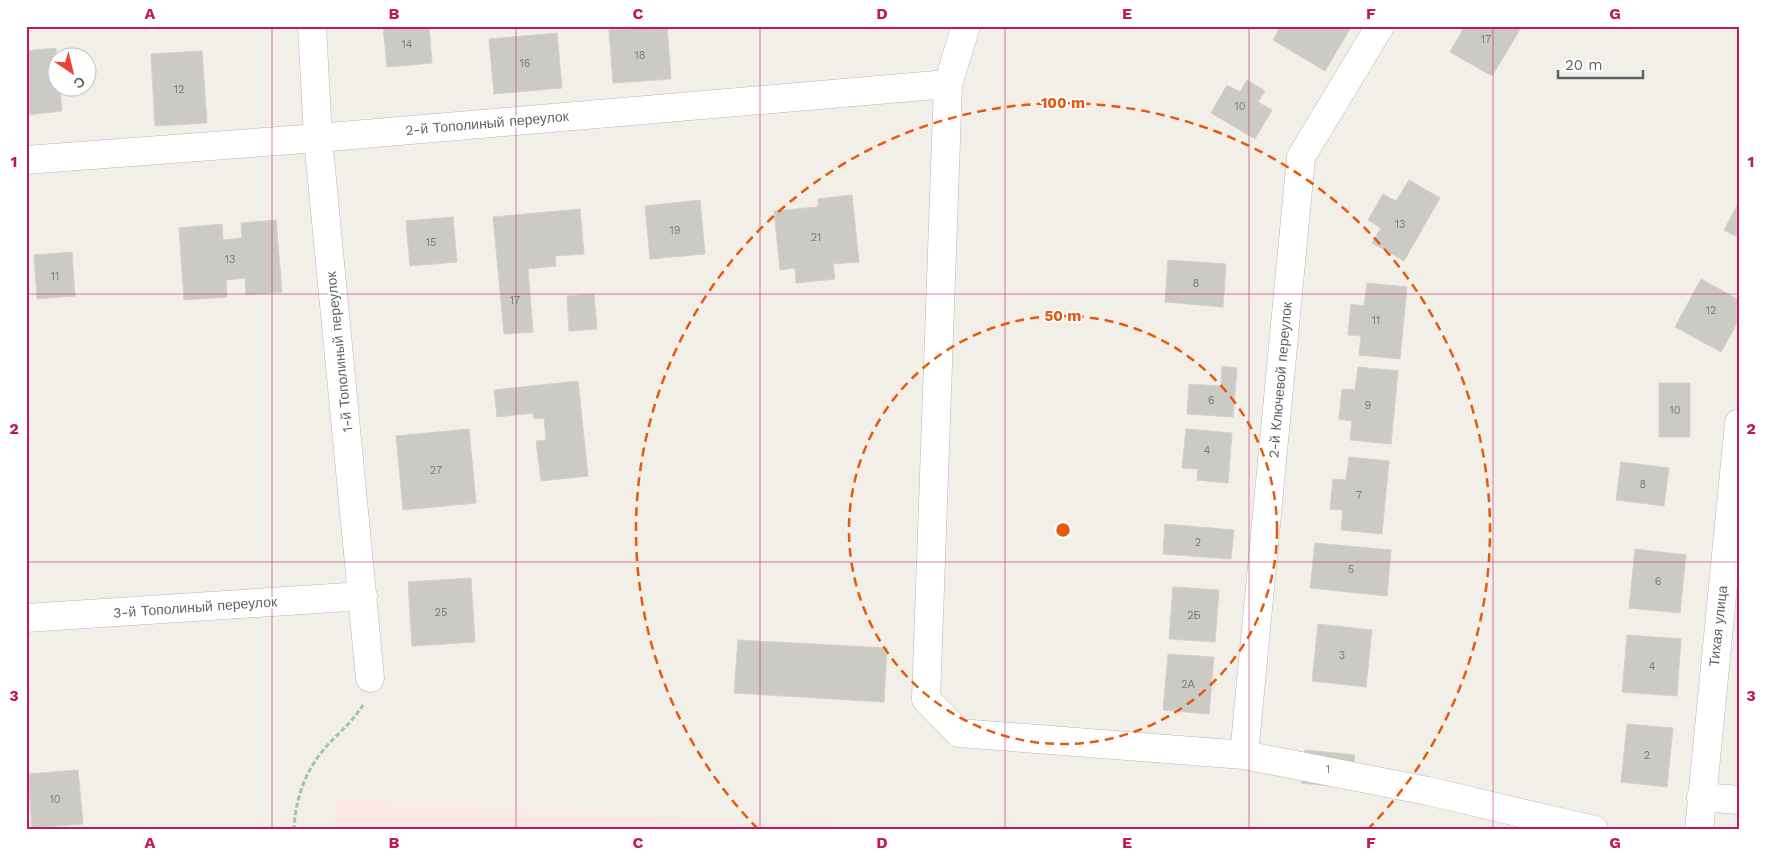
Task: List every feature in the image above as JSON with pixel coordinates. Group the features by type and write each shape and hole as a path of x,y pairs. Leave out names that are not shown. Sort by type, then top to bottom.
{"street":[{"name":"1-й Тополиный переулок","path":"312,26 318,138 370,678"},
{"path":"966,26 948,84 926,699 959,733 1244,755 1428,791 1594,830"},
{"name":"2-й Ключевой переулок","path":"1244,755 1301,157 1380,26"},
{"name":"2-й Тополиный переулок","path":"26,160 318,138 948,84"},
{"name":"Тихая улица","path":"1699,830 1739,423"},
{"name":"3-й Тополиный переулок","path":"26,618 363,596"},
{"path":"1701,797 1739,800"}],"path":[{"path":"294,830 295,813 306,773 325,748 351,723 364,702 370,678"}],"shaded area":[{"path":"336,799 895,830 335,830"}],"building":[{"path":"383,26 429,26 432,63 387,67"},
{"path":"667,26 671,79 613,83 609,30"},
{"path":"1281,26 1345,26 1350,29 1325,71 1273,40"},
{"path":"1465,26 1522,26 1492,76 1450,52"},
{"path":"557,33 562,88 494,94 489,39"},
{"path":"48,49 48,98 61,98 62,111 26,115 26,51"},
{"path":"202,51 207,123 155,126 151,54"},
{"path":"1247,80 1265,91 1258,102 1272,110 1255,139 1211,113 1227,85 1240,92"},
{"path":"1409,180 1440,198 1404,261 1372,243 1381,228 1368,220 1383,194 1396,201"},
{"path":"852,195 859,262 833,264 835,279 796,283 795,268 780,270 774,211 818,207 818,199"},
{"path":"700,200 705,254 650,259 645,206"},
{"path":"1739,202 1739,238 1724,230"},
{"path":"580,209 584,254 555,256 556,266 528,269 533,332 504,334 493,217"},
{"path":"453,217 457,262 410,266 406,221"},
{"path":"276,220 282,292 246,295 245,278 226,280 227,297 184,300 179,228 222,224 223,240 242,238 241,223"},
{"path":"72,252 75,296 37,299 34,255"},
{"path":"1168,260 1226,264 1223,307 1165,302"},
{"path":"1701,279 1739,300 1739,320 1721,352 1675,327"},
{"path":"1367,283 1407,287 1400,359 1359,355 1361,336 1348,335 1351,304 1364,306"},
{"path":"594,294 597,329 569,331 567,296"},
{"path":"1222,366 1237,368 1233,417 1187,414 1189,384 1221,386"},
{"path":"1358,367 1398,371 1391,444 1350,440 1352,421 1339,419 1342,389 1355,390"},
{"path":"578,381 588,476 541,481 536,441 546,440 544,418 534,419 533,413 497,417 494,390"},
{"path":"1659,383 1690,383 1690,437 1659,437"},
{"path":"469,429 476,503 403,510 396,436"},
{"path":"1186,429 1232,433 1228,483 1197,480 1198,469 1182,468"},
{"path":"1349,457 1389,461 1382,534 1341,530 1343,510 1330,509 1333,479 1346,480"},
{"path":"1621,462 1669,468 1664,506 1616,500"},
{"path":"1165,524 1234,530 1231,559 1163,554"},
{"path":"1315,543 1391,550 1387,596 1310,588"},
{"path":"1635,549 1686,555 1680,613 1629,608"},
{"path":"471,578 475,642 412,646 408,582"},
{"path":"1173,587 1219,590 1215,642 1169,639"},
{"path":"1318,624 1372,630 1366,687 1312,681"},
{"path":"1627,635 1681,639 1677,696 1622,692"},
{"path":"738,640 887,648 884,702 734,693"},
{"path":"1168,654 1214,657 1209,714 1163,710"},
{"path":"1627,724 1673,728 1667,787 1621,782"},
{"path":"1305,750 1355,755 1351,788 1301,783"},
{"path":"78,770 83,824 32,828 28,774"}]}
